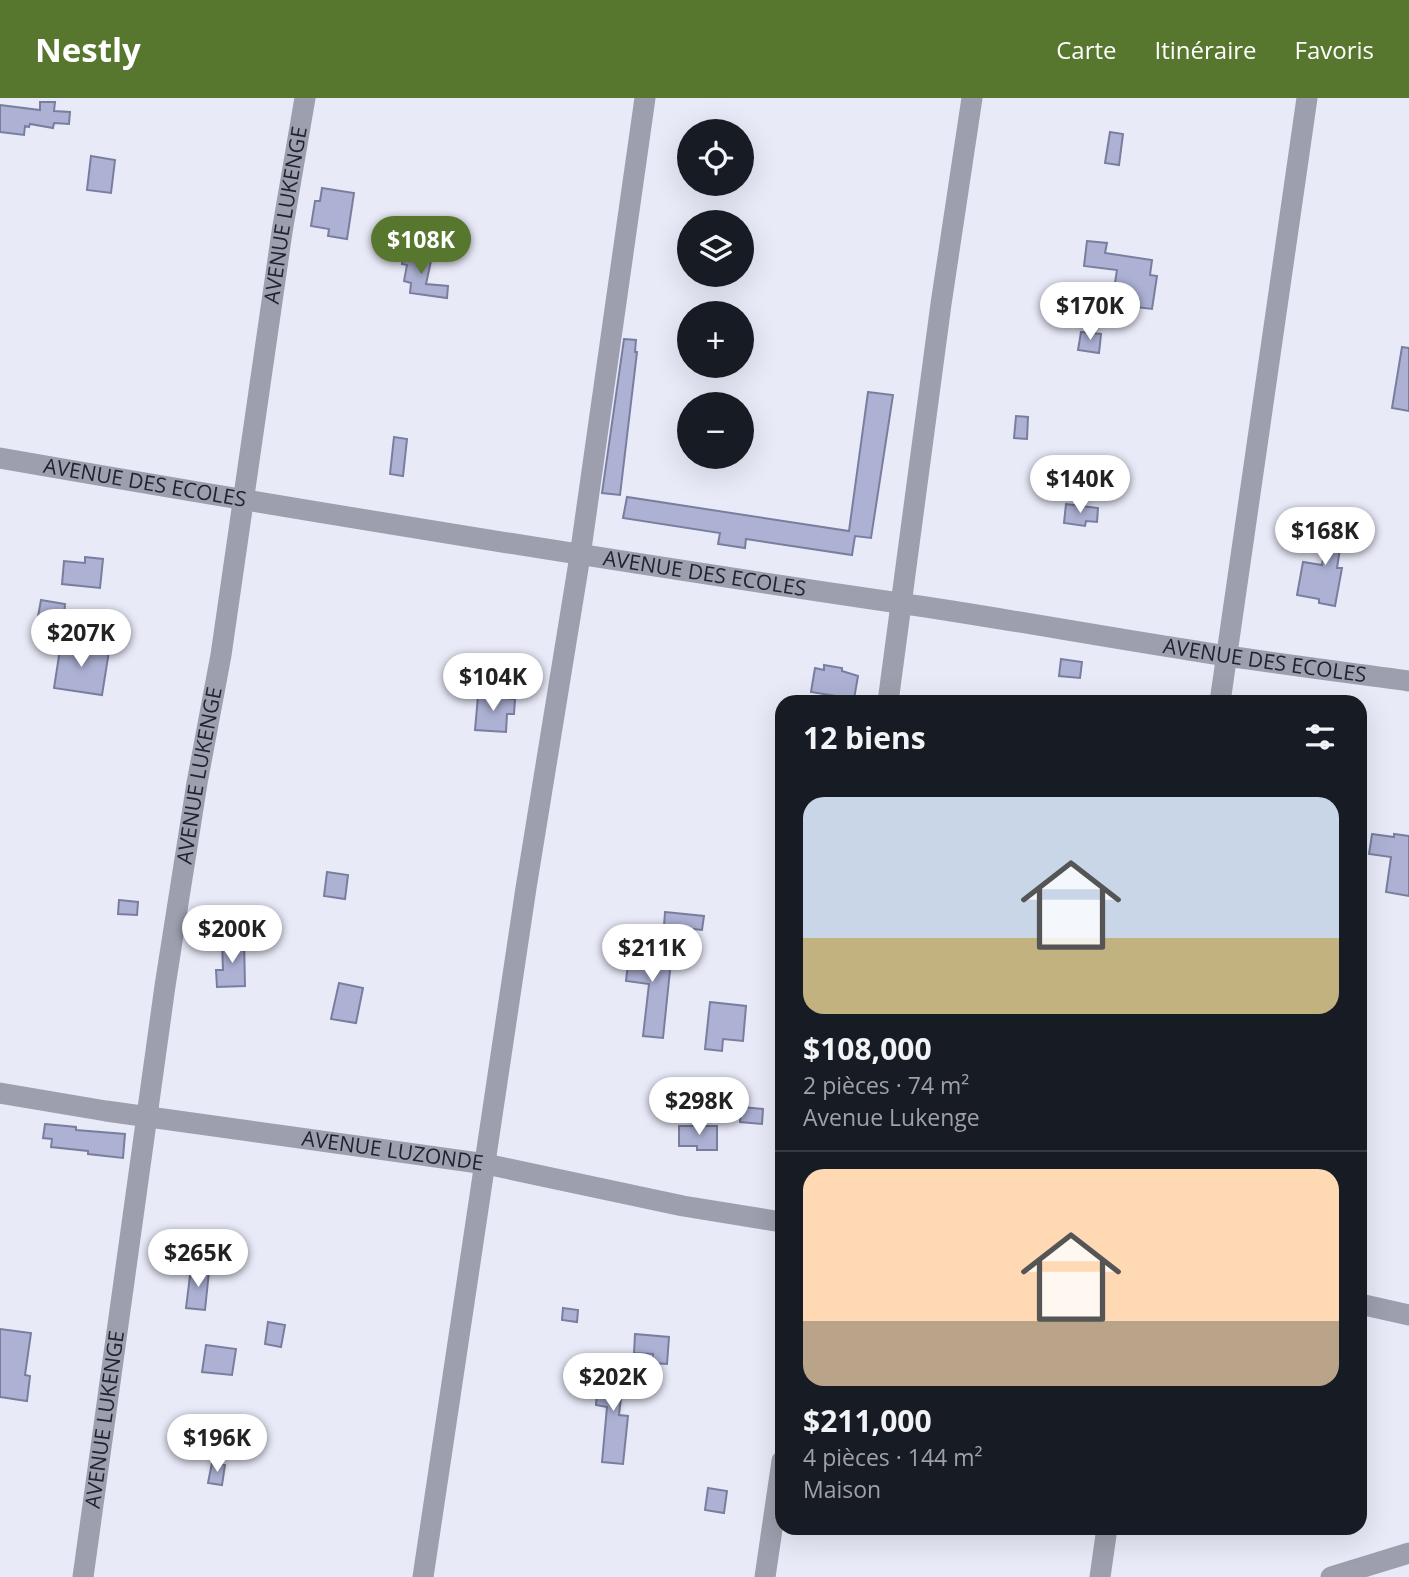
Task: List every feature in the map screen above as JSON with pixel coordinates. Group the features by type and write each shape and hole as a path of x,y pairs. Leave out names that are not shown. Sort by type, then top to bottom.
{"street":[{"name":"AVENUE LUKENGE","path":"83,1577 147,1115 197,783 221,654 282,232 305,98"},
{"path":"423,1577 526,888 579,556 645,98"},
{"path":"889,695 937,332 972,98"},
{"path":"1221,695 1307,98"},
{"name":"AVENUE DES ECOLES","path":"0,458 579,556 901,603 1227,656 1409,681"},
{"name":"AVENUE LUZONDE","path":"0,1093 106,1111 486,1164 683,1206 775,1221"},
{"path":"1367,1306 1409,1315"},
{"path":"765,1577 775,1509"},
{"path":"1100,1577 1106,1535"},
{"path":"1331,1577 1409,1553"}],"building":[{"path":"40,102 55,102 54,111 70,112 69,124 54,123 53,128 30,124 29,127 25,126 24,135 0,132 0,105 40,110"},
{"path":"1110,132 1123,134 1119,165 1105,163"},
{"path":"91,156 115,160 111,193 87,190"},
{"path":"322,188 354,193 347,239 328,236 329,229 311,226 315,201 320,201"},
{"path":"1087,241 1107,243 1105,253 1152,260 1150,275 1157,276 1152,309 1119,305 1120,297 1113,295 1117,270 1084,266"},
{"path":"404,251 432,256 426,284 448,286 447,298 410,293 411,283 404,281 407,265 402,264"},
{"path":"1081,332 1101,334 1099,353 1078,350"},
{"path":"624,339 636,340 637,352 620,495 602,493"},
{"path":"1402,347 1409,348 1409,411 1392,408"},
{"path":"868,392 893,395 871,538 855,536 852,555 746,539 745,548 718,544 720,533 623,518 627,497 849,531"},
{"path":"1016,416 1028,417 1027,439 1014,438"},
{"path":"394,437 407,439 403,476 390,474"},
{"path":"1066,504 1098,508 1097,522 1086,521 1085,526 1064,523"},
{"path":"1330,513 1345,515 1337,568 1342,568 1335,606 1319,603 1319,599 1297,595 1303,562 1322,565"},
{"path":"85,557 103,559 100,588 62,584 64,561 85,563"},
{"path":"41,600 65,604 63,626 37,622"},
{"path":"61,643 109,651 102,695 54,688"},
{"path":"1061,659 1082,662 1080,678 1059,676"},
{"path":"824,665 842,668 842,671 858,676 855,695 811,692 815,668 824,670"},
{"path":"478,696 515,699 514,714 507,714 506,732 475,730"},
{"path":"1372,834 1409,836 1409,896 1386,892 1391,857 1369,854"},
{"path":"327,872 348,875 345,899 324,896"},
{"path":"119,900 138,902 137,915 118,914"},
{"path":"665,912 704,916 702,930 664,926"},
{"path":"244,940 245,986 217,987 216,970 223,970 222,941"},
{"path":"630,946 672,951 663,1038 643,1036 649,984 626,981"},
{"path":"339,983 363,988 356,1023 331,1019"},
{"path":"710,1002 746,1006 743,1041 723,1039 722,1051 705,1049"},
{"path":"741,1107 763,1109 762,1124 740,1122"},
{"path":"45,1124 76,1127 76,1130 125,1134 123,1158 51,1147 52,1139 43,1138"},
{"path":"679,1126 717,1126 717,1150 679,1146"},
{"path":"191,1268 209,1271 205,1310 186,1308"},
{"path":"563,1308 578,1310 577,1322 562,1320"},
{"path":"268,1322 285,1325 281,1347 265,1344"},
{"path":"0,1329 31,1333 25,1375 30,1376 27,1401 0,1397"},
{"path":"635,1334 669,1337 667,1364 652,1363 653,1354 634,1353"},
{"path":"206,1345 236,1349 232,1375 202,1372"},
{"path":"609,1363 625,1365 619,1415 628,1416 623,1464 602,1462 607,1407 596,1405 599,1372 608,1373"},
{"path":"212,1463 225,1465 222,1485 208,1483"},
{"path":"708,1488 727,1491 724,1513 705,1510"}]}
